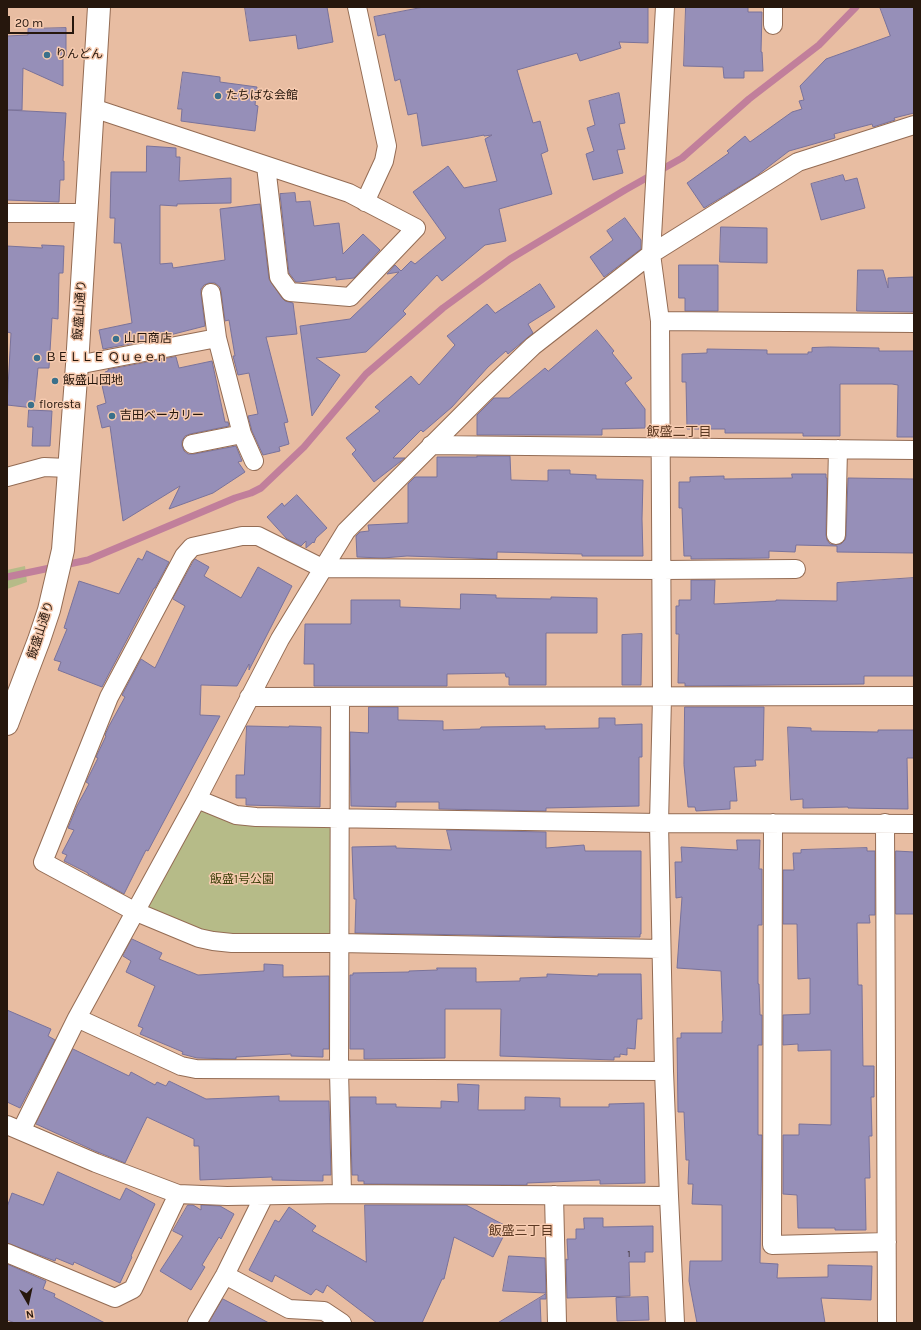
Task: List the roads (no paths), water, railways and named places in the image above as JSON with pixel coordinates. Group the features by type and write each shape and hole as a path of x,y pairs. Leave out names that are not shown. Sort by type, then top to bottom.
{"street":[{"name":"飯盛山通り","path":"7,724 49,610 63,550 66,525 68,468 77,365 99,7"},
{"path":"357,7 387,146 384,161 365,202"},
{"path":"665,7 651,254 660,321 662,697 660,822 661,949 668,1196 675,1323"},
{"path":"773,7 773,26"},
{"path":"93,108 348,193 416,228 350,297 290,292 279,277 266,166"},
{"path":"668,1196 342,1194 227,1196 178,1194 12,1130 77,1018 196,799 280,639 346,531 431,445 533,346 651,254 798,162 914,125"},
{"path":"7,213 87,213"},
{"path":"210,293 217,338 242,434 254,461"},
{"path":"660,321 914,324"},
{"path":"77,365 217,338"},
{"path":"192,444 242,434"},
{"path":"431,445 661,446 914,450"},
{"path":"836,535 838,449"},
{"path":"7,477 44,467 68,468"},
{"path":"661,949 339,943 232,943 213,941 199,938 134,911 43,862 109,697 184,556 192,547 242,536 258,536 322,568 661,570 796,569"},
{"path":"250,697 914,696"},
{"path":"340,697 339,1070 342,1194"},
{"path":"196,799 236,815 256,818 914,824"},
{"path":"773,823 772,1245 887,1242"},
{"path":"885,823 887,1323"},
{"path":"77,1018 181,1066 196,1069 664,1071"},
{"path":"7,1253 115,1298 133,1289 178,1194"},
{"path":"554,1195 557,1323"},
{"path":"197,1323 225,1275 264,1196"},
{"path":"225,1275 289,1309 324,1311 342,1323"}],"waterway":[{"path":"7,577 88,560 261,488 304,447 366,374 443,308 510,259 625,190 682,158 749,99 819,45 856,7"}],"place":[{"name":"りんどん","path":"47,55"},
{"name":"たちばな会館","path":"218,96"},
{"name":"山口商店","path":"116,339"},
{"name":"ＢＥＬＬＥ Ｑｕｅｅｎ","path":"37,358"},
{"name":"飯盛山団地","path":"55,381"},
{"name":"floresta","path":"31,405"},
{"name":"吉田ベーカリー","path":"112,416"}],"district":[{"name":"飯盛二丁目","path":"679,432"},
{"name":"飯盛三丁目","path":"521,1231"}],"park label":[{"name":"飯盛1号公園","path":"242,880"}]}
